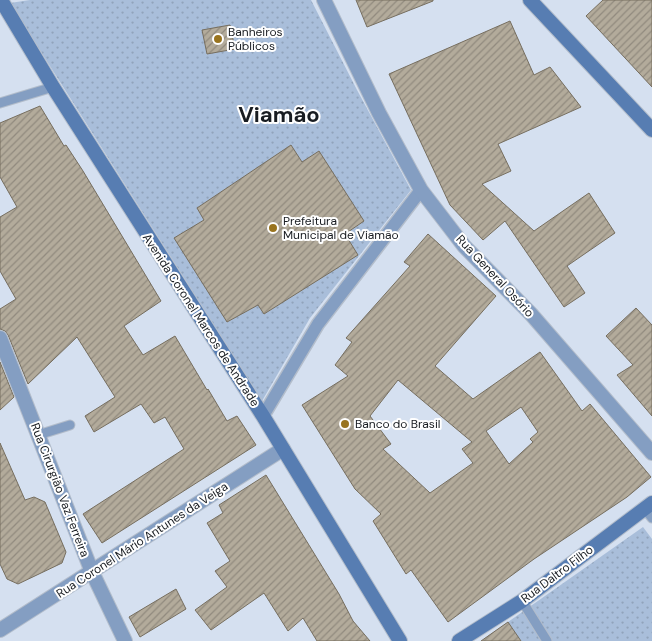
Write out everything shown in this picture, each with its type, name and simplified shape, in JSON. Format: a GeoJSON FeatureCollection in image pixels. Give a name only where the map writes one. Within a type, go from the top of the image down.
{"type":"FeatureCollection","features":[{"type":"Feature","properties":{"kind":"main road","name":"Avenida Coronel Marcos de Andrade"},"geometry":{"type":"LineString","coordinates":[[0,0],[53,87],[263,416],[400,641]]}},
{"type":"Feature","properties":{"kind":"main road"},"geometry":{"type":"LineString","coordinates":[[530,0],[652,130]]}},
{"type":"Feature","properties":{"kind":"main road","name":"Rua Daltro Filho"},"geometry":{"type":"LineString","coordinates":[[460,641],[522,601],[650,510]]}},
{"type":"Feature","properties":{"kind":"street","name":"Rua General Osório"},"geometry":{"type":"LineString","coordinates":[[324,0],[379,113],[421,190],[464,246],[530,314],[652,453]]}},
{"type":"Feature","properties":{"kind":"street"},"geometry":{"type":"LineString","coordinates":[[263,416],[318,324],[421,190]]}},
{"type":"Feature","properties":{"kind":"street","name":"Rua Cirurgião Vaz Ferreira"},"geometry":{"type":"LineString","coordinates":[[0,338],[92,572],[125,641]]}},
{"type":"Feature","properties":{"kind":"street","name":"Rua Coronel Mário Antunes da Veiga"},"geometry":{"type":"LineString","coordinates":[[0,630],[283,449]]}},
{"type":"Feature","properties":{"kind":"lane"},"geometry":{"type":"LineString","coordinates":[[0,103],[53,87]]}},
{"type":"Feature","properties":{"kind":"lane"},"geometry":{"type":"LineString","coordinates":[[38,436],[70,425]]}},
{"type":"Feature","properties":{"kind":"lane"},"geometry":{"type":"LineString","coordinates":[[522,601],[547,641]]}},
{"type":"Feature","properties":{"kind":"shaded area"},"geometry":{"type":"Polygon","coordinates":[[[30,0],[311,0],[411,190],[310,318],[262,401],[10,3],[30,0]]]}},
{"type":"Feature","properties":{"kind":"shaded area"},"geometry":{"type":"Polygon","coordinates":[[[643,527],[652,539],[652,641],[481,641],[643,527]]]}},
{"type":"Feature","properties":{"kind":"building"},"geometry":{"type":"Polygon","coordinates":[[[356,0],[433,0],[433,1],[367,27],[356,0]]]}},
{"type":"Feature","properties":{"kind":"building"},"geometry":{"type":"Polygon","coordinates":[[[603,0],[652,0],[652,87],[586,16],[603,0]]]}},
{"type":"Feature","properties":{"kind":"building"},"geometry":{"type":"Polygon","coordinates":[[[510,21],[534,75],[550,67],[581,107],[498,144],[511,171],[482,184],[534,231],[589,193],[615,233],[567,266],[585,293],[564,307],[505,221],[483,240],[450,205],[389,74],[510,21]]]}},
{"type":"Feature","properties":{"kind":"building","name":"Banheiros Públicos"},"geometry":{"type":"Polygon","coordinates":[[[230,25],[235,49],[207,54],[202,30],[230,25]]]}},
{"type":"Feature","properties":{"kind":"building"},"geometry":{"type":"Polygon","coordinates":[[[40,106],[64,146],[66,145],[83,171],[161,301],[124,326],[143,355],[175,336],[227,421],[237,416],[256,445],[102,543],[83,514],[184,449],[165,417],[154,423],[141,404],[94,432],[85,416],[115,397],[77,337],[28,384],[8,335],[0,329],[0,309],[16,299],[0,271],[0,217],[17,207],[0,177],[0,123],[40,106]]]}},
{"type":"Feature","properties":{"kind":"building","name":"Prefeitura Municipal de Viamão"},"geometry":{"type":"Polygon","coordinates":[[[291,145],[302,162],[319,151],[364,221],[345,234],[358,255],[264,314],[258,305],[227,322],[174,238],[204,220],[197,208],[291,145]]]}},
{"type":"Feature","properties":{"kind":"building"},"geometry":{"type":"Polygon","coordinates":[[[428,234],[496,296],[435,366],[473,399],[540,352],[582,411],[590,404],[651,477],[627,497],[534,559],[448,622],[411,570],[406,574],[373,521],[381,514],[355,489],[302,405],[348,376],[335,365],[352,342],[346,338],[410,266],[404,262],[428,234]],[[398,380],[370,416],[391,444],[383,449],[430,493],[473,463],[462,449],[472,442],[398,380]],[[521,407],[486,431],[509,464],[533,442],[530,439],[538,432],[521,407]]]}},
{"type":"Feature","properties":{"kind":"building"},"geometry":{"type":"Polygon","coordinates":[[[636,308],[652,325],[652,416],[617,375],[633,365],[606,336],[636,308]]]}},
{"type":"Feature","properties":{"kind":"building"},"geometry":{"type":"Polygon","coordinates":[[[0,362],[14,397],[0,410],[0,362]]]}},
{"type":"Feature","properties":{"kind":"building"},"geometry":{"type":"Polygon","coordinates":[[[0,443],[25,500],[34,497],[45,502],[66,552],[62,563],[18,584],[7,579],[0,564],[0,443]]]}},
{"type":"Feature","properties":{"kind":"building"},"geometry":{"type":"Polygon","coordinates":[[[266,475],[339,594],[353,621],[370,641],[317,641],[303,618],[288,631],[264,593],[211,630],[195,610],[227,587],[215,571],[230,561],[207,523],[223,513],[219,505],[266,475]]]}},
{"type":"Feature","properties":{"kind":"building"},"geometry":{"type":"Polygon","coordinates":[[[176,589],[186,609],[140,637],[129,617],[176,589]]]}},
{"type":"Feature","properties":{"kind":"building"},"geometry":{"type":"Polygon","coordinates":[[[508,622],[521,641],[481,641],[508,622]]]}},
{"type":"Feature","properties":{"kind":"place","name":"Banheiros Públicos"},"geometry":{"type":"Point","coordinates":[218,39]}},
{"type":"Feature","properties":{"kind":"place","name":"Prefeitura Municipal de Viamão"},"geometry":{"type":"Point","coordinates":[273,228]}},
{"type":"Feature","properties":{"kind":"place","name":"Banco do Brasil"},"geometry":{"type":"Point","coordinates":[345,424]}},
{"type":"Feature","properties":{"kind":"district","name":"Viamão"},"geometry":{"type":"Point","coordinates":[279,114]}}]}
